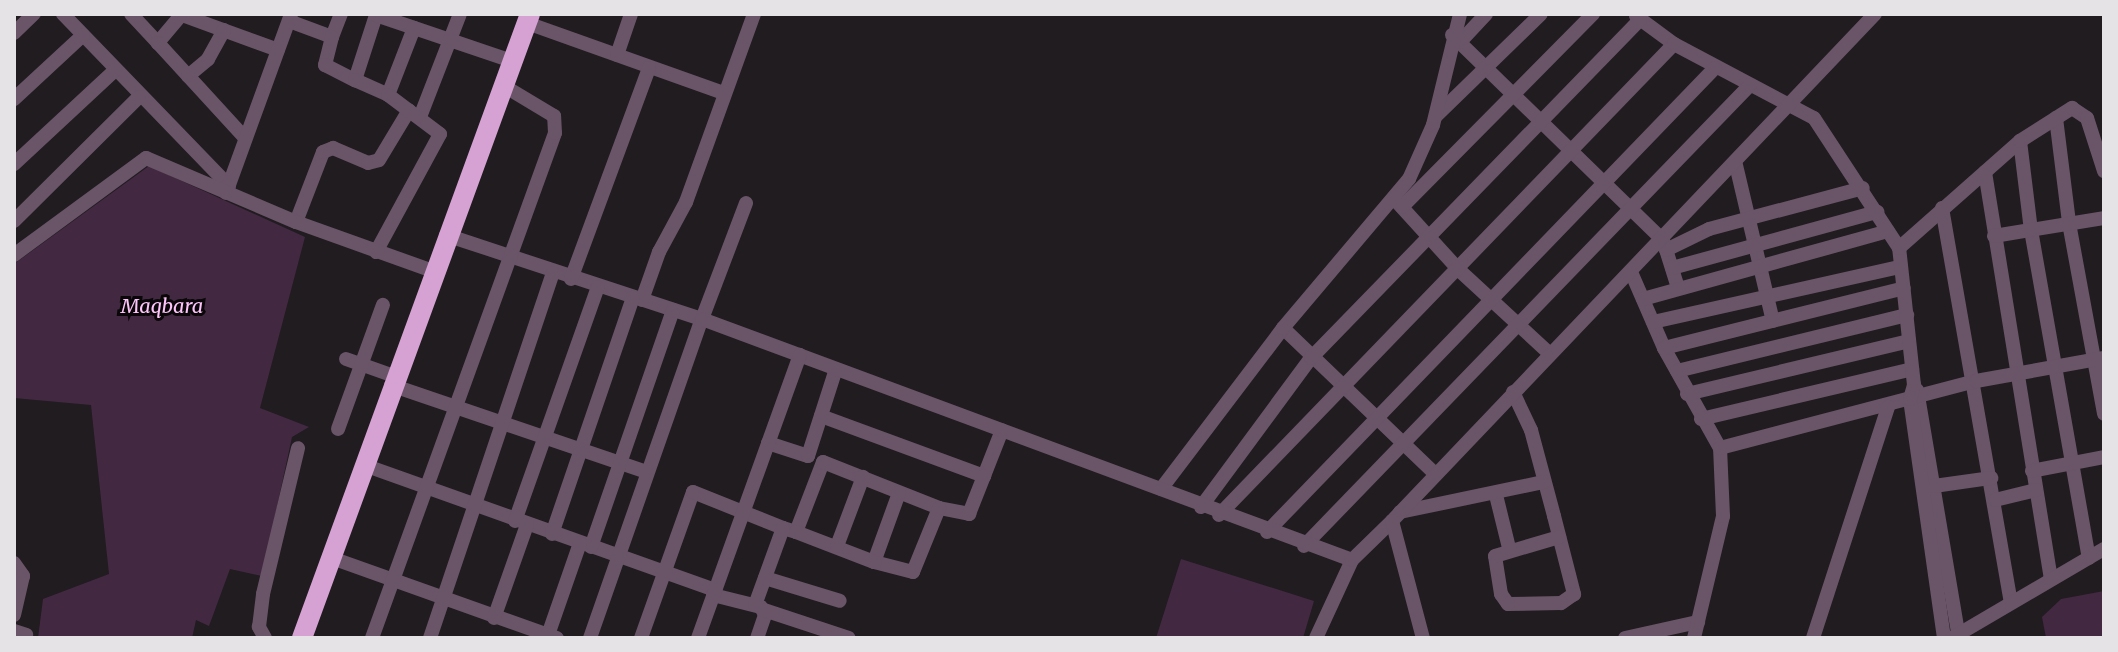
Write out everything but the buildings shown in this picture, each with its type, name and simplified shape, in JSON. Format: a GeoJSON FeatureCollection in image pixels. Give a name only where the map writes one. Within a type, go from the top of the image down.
{"type":"FeatureCollection","features":[{"type":"Feature","properties":{"kind":"highway"},"geometry":{"type":"LineString","coordinates":[[302,638],[393,380],[528,18]]}},
{"type":"Feature","properties":{"kind":"street"},"geometry":{"type":"LineString","coordinates":[[14,33],[34,14]]}},
{"type":"Feature","properties":{"kind":"street"},"geometry":{"type":"LineString","coordinates":[[63,14],[227,190]]}},
{"type":"Feature","properties":{"kind":"street"},"geometry":{"type":"LineString","coordinates":[[131,14],[245,138]]}},
{"type":"Feature","properties":{"kind":"street"},"geometry":{"type":"LineString","coordinates":[[158,43],[182,14],[278,50]]}},
{"type":"Feature","properties":{"kind":"street"},"geometry":{"type":"LineString","coordinates":[[341,14],[325,65],[388,95],[440,134],[376,252]]}},
{"type":"Feature","properties":{"kind":"street"},"geometry":{"type":"LineString","coordinates":[[355,80],[375,14],[512,61]]}},
{"type":"Feature","properties":{"kind":"street"},"geometry":{"type":"LineString","coordinates":[[296,222],[323,152],[333,148],[368,163],[379,160],[414,114],[451,41],[460,14]]}},
{"type":"Feature","properties":{"kind":"street"},"geometry":{"type":"LineString","coordinates":[[617,55],[631,14]]}},
{"type":"Feature","properties":{"kind":"street"},"geometry":{"type":"LineString","coordinates":[[552,534],[637,299],[686,202],[754,14]]}},
{"type":"Feature","properties":{"kind":"street"},"geometry":{"type":"LineString","coordinates":[[1398,203],[1421,158],[1436,116],[1460,14]]}},
{"type":"Feature","properties":{"kind":"street"},"geometry":{"type":"LineString","coordinates":[[1456,39],[1486,14]]}},
{"type":"Feature","properties":{"kind":"street"},"geometry":{"type":"LineString","coordinates":[[1436,116],[1541,14]]}},
{"type":"Feature","properties":{"kind":"street"},"geometry":{"type":"LineString","coordinates":[[1161,489],[1283,328],[1398,203],[1515,94],[1593,14]]}},
{"type":"Feature","properties":{"kind":"street"},"geometry":{"type":"LineString","coordinates":[[1316,638],[1352,560],[1631,272],[1664,245],[1875,14]]}},
{"type":"Feature","properties":{"kind":"street"},"geometry":{"type":"LineString","coordinates":[[227,190],[290,17],[332,37]]}},
{"type":"Feature","properties":{"kind":"street"},"geometry":{"type":"LineString","coordinates":[[1201,507],[1311,358],[1430,238],[1637,17],[1674,44],[1823,128],[1899,248],[1915,393],[1953,637]]}},
{"type":"Feature","properties":{"kind":"street"},"geometry":{"type":"LineString","coordinates":[[528,18],[649,68],[724,93]]}},
{"type":"Feature","properties":{"kind":"street"},"geometry":{"type":"LineString","coordinates":[[388,95],[414,28]]}},
{"type":"Feature","properties":{"kind":"street"},"geometry":{"type":"LineString","coordinates":[[188,76],[208,59],[224,30]]}},
{"type":"Feature","properties":{"kind":"street"},"geometry":{"type":"LineString","coordinates":[[14,99],[83,35]]}},
{"type":"Feature","properties":{"kind":"street"},"geometry":{"type":"LineString","coordinates":[[1456,39],[1632,209],[1664,245],[1678,288]]}},
{"type":"Feature","properties":{"kind":"street"},"geometry":{"type":"LineString","coordinates":[[1219,515],[1674,44]]}},
{"type":"Feature","properties":{"kind":"street"},"geometry":{"type":"LineString","coordinates":[[571,279],[649,68]]}},
{"type":"Feature","properties":{"kind":"street"},"geometry":{"type":"LineString","coordinates":[[1267,532],[1374,419],[1493,302],[1715,68]]}},
{"type":"Feature","properties":{"kind":"street"},"geometry":{"type":"LineString","coordinates":[[14,164],[115,70]]}},
{"type":"Feature","properties":{"kind":"street"},"geometry":{"type":"LineString","coordinates":[[1304,546],[1750,85]]}},
{"type":"Feature","properties":{"kind":"street"},"geometry":{"type":"LineString","coordinates":[[372,638],[423,487],[510,257],[557,119],[504,86]]}},
{"type":"Feature","properties":{"kind":"street"},"geometry":{"type":"LineString","coordinates":[[14,221],[139,97]]}},
{"type":"Feature","properties":{"kind":"street"},"geometry":{"type":"LineString","coordinates":[[1899,248],[2020,141],[2056,118],[2080,109],[2104,171]]}},
{"type":"Feature","properties":{"kind":"street"},"geometry":{"type":"LineString","coordinates":[[2056,118],[2069,223],[2099,358],[2104,414]]}},
{"type":"Feature","properties":{"kind":"street"},"geometry":{"type":"LineString","coordinates":[[2020,141],[2031,230],[2089,558]]}},
{"type":"Feature","properties":{"kind":"street"},"geometry":{"type":"LineString","coordinates":[[14,255],[142,158],[227,190],[296,222],[433,271]]}},
{"type":"Feature","properties":{"kind":"street"},"geometry":{"type":"LineString","coordinates":[[1736,165],[1757,242],[1773,321]]}},
{"type":"Feature","properties":{"kind":"street"},"geometry":{"type":"LineString","coordinates":[[1985,172],[2051,579]]}},
{"type":"Feature","properties":{"kind":"street"},"geometry":{"type":"LineString","coordinates":[[1664,245],[1709,229],[1863,188]]}},
{"type":"Feature","properties":{"kind":"street"},"geometry":{"type":"LineString","coordinates":[[590,638],[646,472],[746,203]]}},
{"type":"Feature","properties":{"kind":"street"},"geometry":{"type":"LineString","coordinates":[[1398,203],[1459,270],[1550,354]]}},
{"type":"Feature","properties":{"kind":"street"},"geometry":{"type":"LineString","coordinates":[[1942,208],[1976,381],[2011,602]]}},
{"type":"Feature","properties":{"kind":"street"},"geometry":{"type":"LineString","coordinates":[[1672,268],[1757,242],[1877,212]]}},
{"type":"Feature","properties":{"kind":"street"},"geometry":{"type":"LineString","coordinates":[[1994,236],[2104,218]]}},
{"type":"Feature","properties":{"kind":"street"},"geometry":{"type":"LineString","coordinates":[[1643,299],[1888,231]]}},
{"type":"Feature","properties":{"kind":"street"},"geometry":{"type":"LineString","coordinates":[[446,235],[571,279],[702,319],[1161,489],[1219,515],[1352,560]]}},
{"type":"Feature","properties":{"kind":"street"},"geometry":{"type":"LineString","coordinates":[[1653,322],[1900,267]]}},
{"type":"Feature","properties":{"kind":"street"},"geometry":{"type":"LineString","coordinates":[[1631,272],[1687,394],[1720,448],[1723,516],[1694,638]]}},
{"type":"Feature","properties":{"kind":"street"},"geometry":{"type":"LineString","coordinates":[[430,638],[472,505],[553,273]]}},
{"type":"Feature","properties":{"kind":"street"},"geometry":{"type":"LineString","coordinates":[[504,638],[501,620],[521,523],[544,439],[598,287]]}},
{"type":"Feature","properties":{"kind":"street"},"geometry":{"type":"LineString","coordinates":[[1664,348],[1904,288]]}},
{"type":"Feature","properties":{"kind":"street"},"geometry":{"type":"LineString","coordinates":[[338,429],[383,305]]}},
{"type":"Feature","properties":{"kind":"street"},"geometry":{"type":"LineString","coordinates":[[329,557],[553,636],[585,545],[621,464],[673,310]]}},
{"type":"Feature","properties":{"kind":"street"},"geometry":{"type":"LineString","coordinates":[[1677,371],[1907,315]]}},
{"type":"Feature","properties":{"kind":"street"},"geometry":{"type":"LineString","coordinates":[[2088,319],[2104,316]]}},
{"type":"Feature","properties":{"kind":"street"},"geometry":{"type":"LineString","coordinates":[[1283,328],[1374,419],[1435,474]]}},
{"type":"Feature","properties":{"kind":"street"},"geometry":{"type":"LineString","coordinates":[[1687,394],[1909,341]]}},
{"type":"Feature","properties":{"kind":"street"},"geometry":{"type":"LineString","coordinates":[[698,638],[800,355]]}},
{"type":"Feature","properties":{"kind":"street"},"geometry":{"type":"LineString","coordinates":[[1720,448],[1888,407],[1915,393],[2099,358]]}},
{"type":"Feature","properties":{"kind":"street"},"geometry":{"type":"LineString","coordinates":[[346,359],[452,407],[646,472]]}},
{"type":"Feature","properties":{"kind":"street"},"geometry":{"type":"LineString","coordinates":[[808,456],[836,369]]}},
{"type":"Feature","properties":{"kind":"street"},"geometry":{"type":"LineString","coordinates":[[1701,419],[1912,369]]}},
{"type":"Feature","properties":{"kind":"street"},"geometry":{"type":"LineString","coordinates":[[1513,392],[1527,420],[1559,537],[1574,594],[1561,603],[1521,606],[1504,601],[1494,561],[1497,553],[1559,537]]}},
{"type":"Feature","properties":{"kind":"street"},"geometry":{"type":"LineString","coordinates":[[1915,393],[1934,486],[1953,637]]}},
{"type":"Feature","properties":{"kind":"street"},"geometry":{"type":"LineString","coordinates":[[1813,638],[1888,407]]}},
{"type":"Feature","properties":{"kind":"street"},"geometry":{"type":"LineString","coordinates":[[821,416],[984,476]]}},
{"type":"Feature","properties":{"kind":"street"},"geometry":{"type":"LineString","coordinates":[[768,443],[939,508],[969,514],[1002,430]]}},
{"type":"Feature","properties":{"kind":"street"},"geometry":{"type":"LineString","coordinates":[[265,638],[259,627],[263,594],[298,448]]}},
{"type":"Feature","properties":{"kind":"street"},"geometry":{"type":"LineString","coordinates":[[2032,471],[2104,457]]}},
{"type":"Feature","properties":{"kind":"street"},"geometry":{"type":"LineString","coordinates":[[757,638],[765,578],[823,462]]}},
{"type":"Feature","properties":{"kind":"street"},"geometry":{"type":"LineString","coordinates":[[364,465],[849,638]]}},
{"type":"Feature","properties":{"kind":"street"},"geometry":{"type":"LineString","coordinates":[[837,546],[863,477]]}},
{"type":"Feature","properties":{"kind":"street"},"geometry":{"type":"LineString","coordinates":[[1934,486],[1991,478]]}},
{"type":"Feature","properties":{"kind":"street"},"geometry":{"type":"LineString","coordinates":[[1396,516],[1544,482]]}},
{"type":"Feature","properties":{"kind":"street"},"geometry":{"type":"LineString","coordinates":[[1995,500],[2036,490]]}},
{"type":"Feature","properties":{"kind":"street"},"geometry":{"type":"LineString","coordinates":[[641,638],[690,493],[703,492],[874,562],[915,571],[939,508]]}},
{"type":"Feature","properties":{"kind":"street"},"geometry":{"type":"LineString","coordinates":[[874,562],[899,493]]}},
{"type":"Feature","properties":{"kind":"street"},"geometry":{"type":"LineString","coordinates":[[1496,495],[1509,548]]}},
{"type":"Feature","properties":{"kind":"street"},"geometry":{"type":"LineString","coordinates":[[1396,516],[1423,638]]}},
{"type":"Feature","properties":{"kind":"street"},"geometry":{"type":"LineString","coordinates":[[1953,637],[2104,549]]}},
{"type":"Feature","properties":{"kind":"street"},"geometry":{"type":"LineString","coordinates":[[14,563],[23,576],[14,615]]}},
{"type":"Feature","properties":{"kind":"street"},"geometry":{"type":"LineString","coordinates":[[765,578],[840,601]]}},
{"type":"Feature","properties":{"kind":"street"},"geometry":{"type":"LineString","coordinates":[[1625,638],[1698,622]]}},
{"type":"Feature","properties":{"kind":"green space","name":"Maqbara"},"geometry":{"type":"Polygon","coordinates":[[[149,166],[305,237],[260,408],[309,427],[292,437],[262,576],[230,569],[209,626],[196,620],[192,638],[38,638],[43,599],[109,574],[91,405],[14,398],[14,264],[149,166]]]}},
{"type":"Feature","properties":{"kind":"green space"},"geometry":{"type":"Polygon","coordinates":[[[1181,559],[1314,601],[1303,638],[1156,638],[1181,559]]]}},
{"type":"Feature","properties":{"kind":"green space"},"geometry":{"type":"Polygon","coordinates":[[[2104,591],[2104,638],[2046,638],[2042,617],[2061,599],[2104,591]]]}}]}
